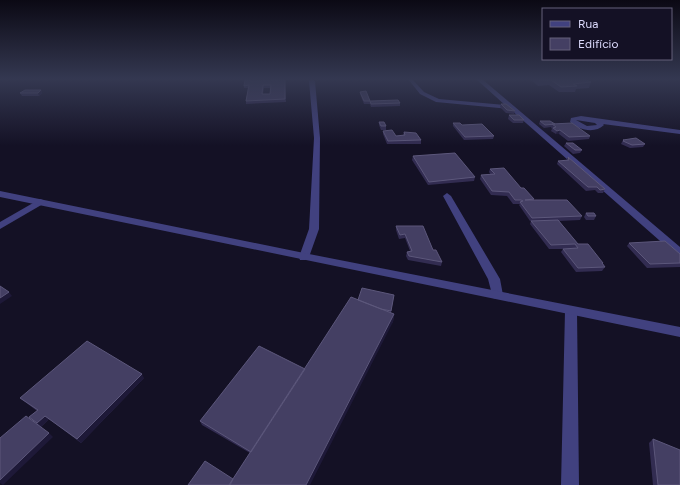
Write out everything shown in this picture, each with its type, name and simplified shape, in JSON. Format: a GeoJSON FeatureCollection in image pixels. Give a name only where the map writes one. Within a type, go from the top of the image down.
{"type":"FeatureCollection","features":[{"type":"Feature","properties":{"kind":"street"},"geometry":{"type":"LineString","coordinates":[[304,257],[314,229],[317,138],[314,102]]}},
{"type":"Feature","properties":{"kind":"street"},"geometry":{"type":"LineString","coordinates":[[446,102],[512,107]]}},
{"type":"Feature","properties":{"kind":"street"},"geometry":{"type":"LineString","coordinates":[[506,102],[680,253]]}},
{"type":"Feature","properties":{"kind":"street"},"geometry":{"type":"LineString","coordinates":[[597,121],[680,132]]}},
{"type":"Feature","properties":{"kind":"street"},"geometry":{"type":"LineString","coordinates":[[0,194],[304,257],[680,332]]}},
{"type":"Feature","properties":{"kind":"street"},"geometry":{"type":"LineString","coordinates":[[447,196],[494,279],[497,295]]}},
{"type":"Feature","properties":{"kind":"street"},"geometry":{"type":"LineString","coordinates":[[0,226],[40,202]]}},
{"type":"Feature","properties":{"kind":"street"},"geometry":{"type":"LineString","coordinates":[[570,485],[571,311]]}},
{"type":"Feature","properties":{"kind":"building"},"geometry":{"type":"Polygon","coordinates":[[[370,102],[399,102],[400,103],[371,104],[370,102]]]}},
{"type":"Feature","properties":{"kind":"building"},"geometry":{"type":"Polygon","coordinates":[[[501,104],[506,104],[515,111],[507,110],[501,104]]]}},
{"type":"Feature","properties":{"kind":"building"},"geometry":{"type":"Polygon","coordinates":[[[509,115],[519,115],[524,120],[514,120],[509,115]]]}},
{"type":"Feature","properties":{"kind":"building"},"geometry":{"type":"Polygon","coordinates":[[[540,121],[550,121],[555,124],[545,125],[540,121]]]}},
{"type":"Feature","properties":{"kind":"building"},"geometry":{"type":"Polygon","coordinates":[[[379,122],[384,122],[386,126],[381,126],[379,122]]]}},
{"type":"Feature","properties":{"kind":"building"},"geometry":{"type":"Polygon","coordinates":[[[453,123],[460,123],[462,125],[482,124],[494,136],[465,137],[453,123]]]}},
{"type":"Feature","properties":{"kind":"building"},"geometry":{"type":"Polygon","coordinates":[[[572,123],[590,136],[569,137],[560,130],[557,131],[553,128],[556,127],[552,124],[572,123]]]}},
{"type":"Feature","properties":{"kind":"building"},"geometry":{"type":"Polygon","coordinates":[[[392,130],[396,136],[405,135],[404,132],[416,133],[421,140],[388,141],[383,131],[392,130]]]}},
{"type":"Feature","properties":{"kind":"building"},"geometry":{"type":"Polygon","coordinates":[[[636,138],[645,144],[632,145],[623,141],[623,140],[636,138]]]}},
{"type":"Feature","properties":{"kind":"building"},"geometry":{"type":"Polygon","coordinates":[[[566,143],[573,143],[582,150],[575,150],[566,143]]]}},
{"type":"Feature","properties":{"kind":"building"},"geometry":{"type":"Polygon","coordinates":[[[455,153],[475,177],[429,182],[413,156],[455,153]]]}},
{"type":"Feature","properties":{"kind":"building"},"geometry":{"type":"Polygon","coordinates":[[[568,157],[605,189],[600,190],[597,187],[588,187],[558,161],[569,160],[568,157]]]}},
{"type":"Feature","properties":{"kind":"building"},"geometry":{"type":"Polygon","coordinates":[[[504,168],[521,188],[524,188],[534,199],[525,200],[567,200],[582,216],[532,218],[520,202],[523,201],[515,200],[509,192],[492,191],[481,175],[495,174],[490,169],[504,168]]]}},
{"type":"Feature","properties":{"kind":"building"},"geometry":{"type":"Polygon","coordinates":[[[586,213],[594,213],[596,216],[588,216],[586,213]]]}},
{"type":"Feature","properties":{"kind":"building"},"geometry":{"type":"Polygon","coordinates":[[[558,220],[578,244],[588,244],[605,267],[578,268],[563,249],[578,248],[575,244],[551,245],[531,221],[558,220]]]}},
{"type":"Feature","properties":{"kind":"building"},"geometry":{"type":"Polygon","coordinates":[[[396,226],[423,226],[433,250],[436,250],[442,262],[409,256],[407,252],[412,251],[405,234],[400,235],[396,226]]]}},
{"type":"Feature","properties":{"kind":"building"},"geometry":{"type":"Polygon","coordinates":[[[665,241],[680,254],[680,263],[650,264],[629,243],[665,241]]]}},
{"type":"Feature","properties":{"kind":"building"},"geometry":{"type":"Polygon","coordinates":[[[0,286],[9,292],[0,298],[0,286]]]}},
{"type":"Feature","properties":{"kind":"building"},"geometry":{"type":"Polygon","coordinates":[[[362,288],[394,295],[391,311],[381,309],[358,300],[362,288]]]}},
{"type":"Feature","properties":{"kind":"building"},"geometry":{"type":"Polygon","coordinates":[[[351,297],[394,314],[306,485],[229,485],[351,297]]]}},
{"type":"Feature","properties":{"kind":"building"},"geometry":{"type":"Polygon","coordinates":[[[87,341],[142,374],[77,439],[45,416],[37,423],[29,417],[38,410],[20,398],[87,341]]]}},
{"type":"Feature","properties":{"kind":"building"},"geometry":{"type":"Polygon","coordinates":[[[259,346],[305,369],[251,452],[200,421],[259,346]]]}},
{"type":"Feature","properties":{"kind":"building"},"geometry":{"type":"Polygon","coordinates":[[[26,416],[49,433],[0,480],[0,438],[26,416]]]}},
{"type":"Feature","properties":{"kind":"building"},"geometry":{"type":"Polygon","coordinates":[[[653,439],[680,450],[680,485],[658,485],[653,439]]]}},
{"type":"Feature","properties":{"kind":"building"},"geometry":{"type":"Polygon","coordinates":[[[205,461],[233,479],[230,485],[188,485],[205,461]]]}}]}
